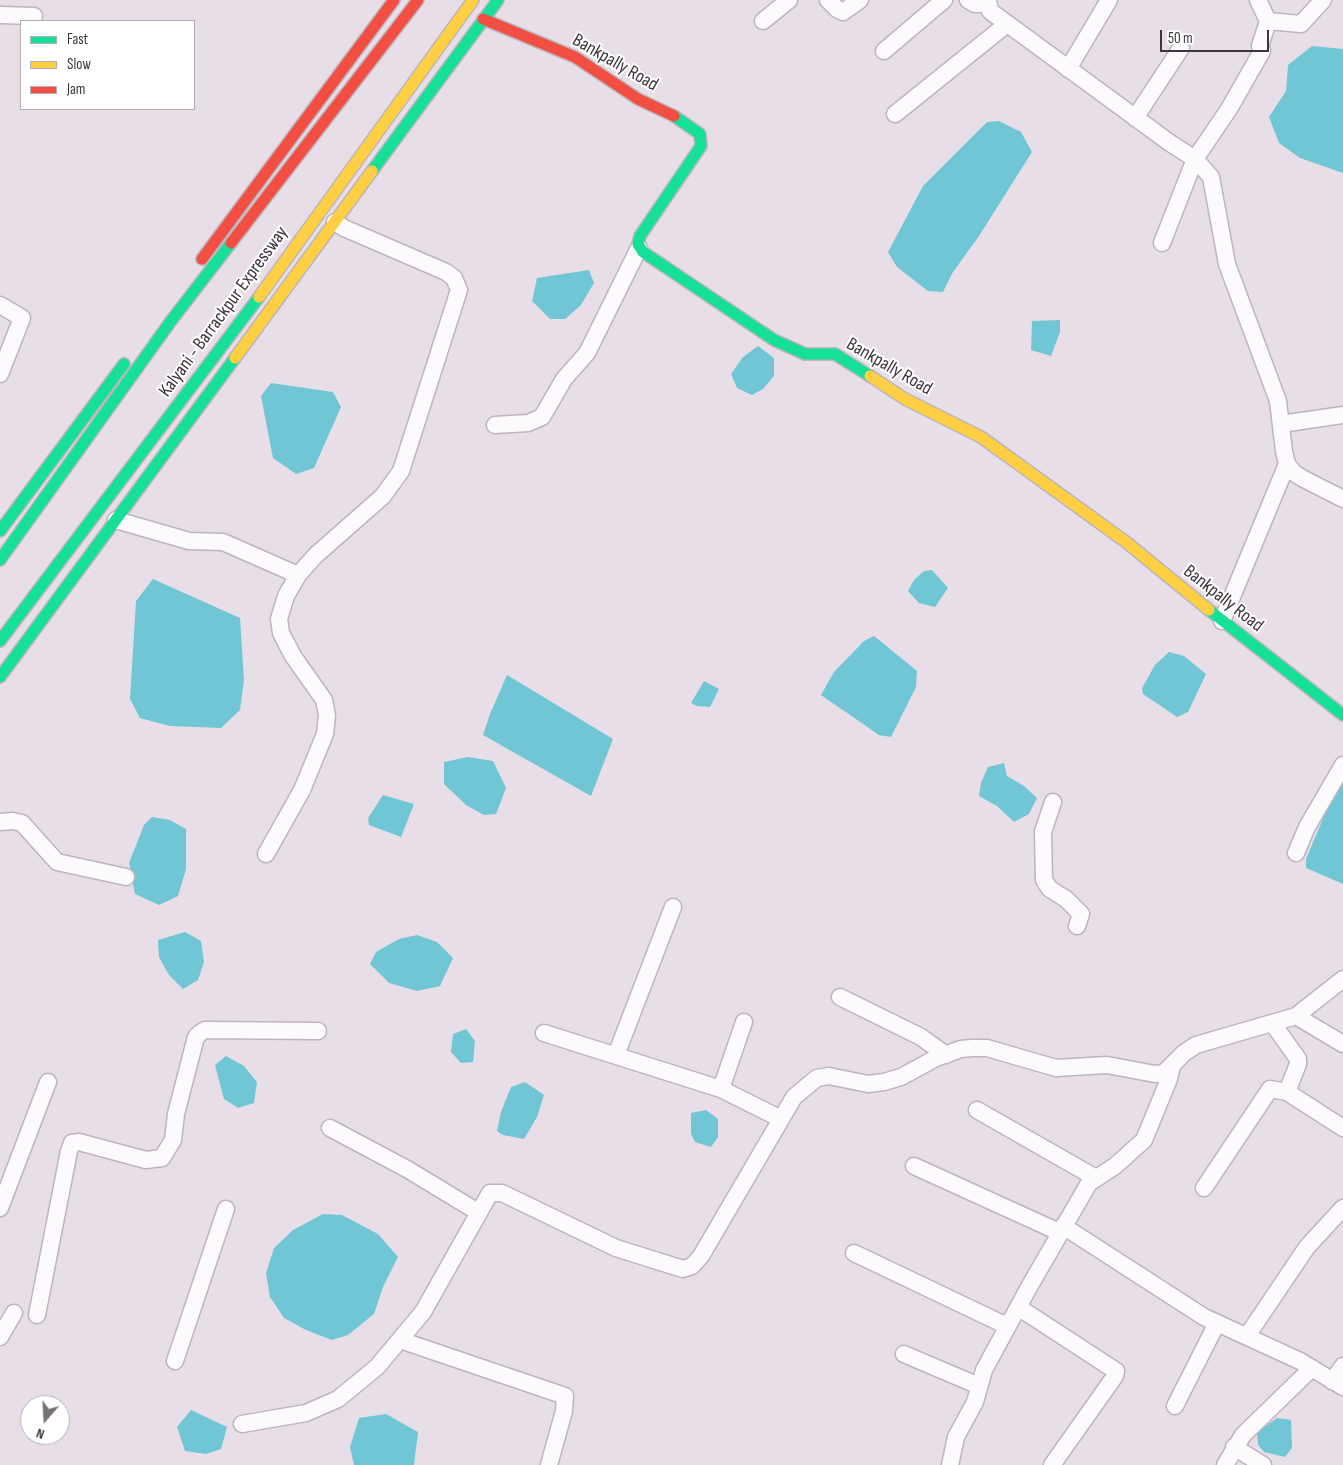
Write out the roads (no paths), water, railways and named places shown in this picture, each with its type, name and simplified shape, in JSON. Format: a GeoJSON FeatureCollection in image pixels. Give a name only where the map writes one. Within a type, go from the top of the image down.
{"type":"FeatureCollection","features":[{"type":"Feature","properties":{"kind":"main road"},"geometry":{"type":"LineString","coordinates":[[196,267],[394,0]]}},
{"type":"Feature","properties":{"kind":"main road","name":"Kalyani - Barrackpur Expressway"},"geometry":{"type":"LineString","coordinates":[[0,560],[171,321],[418,0]]}},
{"type":"Feature","properties":{"kind":"main road","name":"Kalyani - Barrackpur Expressway"},"geometry":{"type":"LineString","coordinates":[[0,641],[230,337],[473,0]]}},
{"type":"Feature","properties":{"kind":"main road"},"geometry":{"type":"LineString","coordinates":[[0,678],[498,0]]}},
{"type":"Feature","properties":{"kind":"main road","name":"Bankpally Road"},"geometry":{"type":"LineString","coordinates":[[483,19],[575,57],[632,95],[684,121],[700,134],[702,140],[700,146],[640,236],[639,248],[774,340],[805,354],[835,354],[906,399],[981,437],[1126,542],[1222,621],[1343,715]]}},
{"type":"Feature","properties":{"kind":"main road"},"geometry":{"type":"LineString","coordinates":[[0,531],[131,355]]}},
{"type":"Feature","properties":{"kind":"street"},"geometry":{"type":"LineString","coordinates":[[762,21],[790,0]]}},
{"type":"Feature","properties":{"kind":"street"},"geometry":{"type":"LineString","coordinates":[[828,0],[843,12],[860,0]]}},
{"type":"Feature","properties":{"kind":"street"},"geometry":{"type":"LineString","coordinates":[[884,50],[944,0]]}},
{"type":"Feature","properties":{"kind":"street"},"geometry":{"type":"LineString","coordinates":[[968,0],[975,4],[988,2],[990,11],[1135,118],[1195,159],[1211,177],[1227,264],[1278,400],[1287,464],[1302,478],[1343,499]]}},
{"type":"Feature","properties":{"kind":"street"},"geometry":{"type":"LineString","coordinates":[[1068,69],[1109,0]]}},
{"type":"Feature","properties":{"kind":"street"},"geometry":{"type":"LineString","coordinates":[[1162,243],[1195,159],[1229,109],[1262,51],[1260,46],[1268,21],[1258,0]]}},
{"type":"Feature","properties":{"kind":"street"},"geometry":{"type":"LineString","coordinates":[[1268,21],[1301,24],[1323,0]]}},
{"type":"Feature","properties":{"kind":"street"},"geometry":{"type":"LineString","coordinates":[[0,15],[34,16]]}},
{"type":"Feature","properties":{"kind":"street"},"geometry":{"type":"LineString","coordinates":[[895,114],[1007,24]]}},
{"type":"Feature","properties":{"kind":"street"},"geometry":{"type":"LineString","coordinates":[[1135,118],[1181,48]]}},
{"type":"Feature","properties":{"kind":"street"},"geometry":{"type":"LineString","coordinates":[[266,854],[302,790],[325,734],[327,715],[324,700],[293,656],[281,632],[279,619],[286,596],[298,575],[316,555],[383,496],[400,470],[459,290],[454,278],[446,272],[344,228],[335,222]]}},
{"type":"Feature","properties":{"kind":"street"},"geometry":{"type":"LineString","coordinates":[[495,426],[528,423],[542,417],[564,380],[587,353],[639,248]]}},
{"type":"Feature","properties":{"kind":"street"},"geometry":{"type":"LineString","coordinates":[[0,305],[22,318],[0,374]]}},
{"type":"Feature","properties":{"kind":"street"},"geometry":{"type":"LineString","coordinates":[[1282,424],[1343,415]]}},
{"type":"Feature","properties":{"kind":"street"},"geometry":{"type":"LineString","coordinates":[[1222,621],[1287,464]]}},
{"type":"Feature","properties":{"kind":"street"},"geometry":{"type":"LineString","coordinates":[[116,520],[194,542],[223,542],[298,575]]}},
{"type":"Feature","properties":{"kind":"street"},"geometry":{"type":"LineString","coordinates":[[1296,853],[1311,819],[1343,765]]}},
{"type":"Feature","properties":{"kind":"street"},"geometry":{"type":"LineString","coordinates":[[1053,802],[1043,832],[1044,880],[1050,889],[1066,899],[1081,914],[1077,926]]}},
{"type":"Feature","properties":{"kind":"street"},"geometry":{"type":"LineString","coordinates":[[0,822],[12,821],[22,823],[57,862],[63,865],[126,877]]}},
{"type":"Feature","properties":{"kind":"street"},"geometry":{"type":"LineString","coordinates":[[616,1055],[672,907]]}},
{"type":"Feature","properties":{"kind":"street"},"geometry":{"type":"LineString","coordinates":[[242,1424],[306,1413],[338,1399],[377,1366],[423,1312],[490,1192],[502,1193],[616,1248],[683,1269],[692,1266],[701,1256],[794,1097],[817,1078],[829,1076],[868,1084],[884,1082],[901,1077],[946,1054],[961,1049],[987,1048],[1056,1068],[1107,1065],[1155,1074],[1164,1073],[1184,1053],[1196,1045],[1296,1016],[1343,979]]}},
{"type":"Feature","properties":{"kind":"street"},"geometry":{"type":"LineString","coordinates":[[840,998],[920,1037],[946,1054]]}},
{"type":"Feature","properties":{"kind":"street"},"geometry":{"type":"LineString","coordinates":[[1296,1016],[1343,1044]]}},
{"type":"Feature","properties":{"kind":"street"},"geometry":{"type":"LineString","coordinates":[[720,1088],[744,1022]]}},
{"type":"Feature","properties":{"kind":"street"},"geometry":{"type":"LineString","coordinates":[[1273,1024],[1298,1059],[1287,1092]]}},
{"type":"Feature","properties":{"kind":"street"},"geometry":{"type":"LineString","coordinates":[[37,1315],[72,1143],[79,1142],[146,1160],[162,1158],[173,1140],[176,1114],[196,1037],[200,1033],[205,1030],[318,1031]]}},
{"type":"Feature","properties":{"kind":"street"},"geometry":{"type":"LineString","coordinates":[[544,1033],[720,1088],[781,1119]]}},
{"type":"Feature","properties":{"kind":"street"},"geometry":{"type":"LineString","coordinates":[[950,1465],[956,1437],[975,1402],[984,1370],[1007,1326],[1089,1183],[1115,1166],[1144,1140],[1169,1079],[1172,1066]]}},
{"type":"Feature","properties":{"kind":"street"},"geometry":{"type":"LineString","coordinates":[[0,1208],[48,1082]]}},
{"type":"Feature","properties":{"kind":"street"},"geometry":{"type":"LineString","coordinates":[[1204,1188],[1243,1131],[1260,1101],[1270,1089],[1287,1092],[1343,1128]]}},
{"type":"Feature","properties":{"kind":"street"},"geometry":{"type":"LineString","coordinates":[[977,1110],[1096,1178]]}},
{"type":"Feature","properties":{"kind":"street"},"geometry":{"type":"LineString","coordinates":[[330,1128],[414,1172],[478,1212]]}},
{"type":"Feature","properties":{"kind":"street"},"geometry":{"type":"LineString","coordinates":[[914,1166],[1061,1229],[1217,1323],[1248,1336],[1312,1368],[1338,1384],[1343,1366]]}},
{"type":"Feature","properties":{"kind":"street"},"geometry":{"type":"LineString","coordinates":[[1248,1336],[1307,1247],[1343,1208]]}},
{"type":"Feature","properties":{"kind":"street"},"geometry":{"type":"LineString","coordinates":[[176,1361],[226,1209]]}},
{"type":"Feature","properties":{"kind":"street"},"geometry":{"type":"LineString","coordinates":[[854,1253],[1007,1326]]}},
{"type":"Feature","properties":{"kind":"street"},"geometry":{"type":"LineString","coordinates":[[1018,1307],[1114,1368],[1116,1372],[1052,1465]]}},
{"type":"Feature","properties":{"kind":"street"},"geometry":{"type":"LineString","coordinates":[[0,1337],[14,1313]]}},
{"type":"Feature","properties":{"kind":"street"},"geometry":{"type":"LineString","coordinates":[[1175,1406],[1217,1323]]}},
{"type":"Feature","properties":{"kind":"street"},"geometry":{"type":"LineString","coordinates":[[400,1340],[565,1396],[564,1410],[549,1465]]}},
{"type":"Feature","properties":{"kind":"street"},"geometry":{"type":"LineString","coordinates":[[904,1354],[979,1386]]}},
{"type":"Feature","properties":{"kind":"street"},"geometry":{"type":"LineString","coordinates":[[1225,1465],[1234,1447],[1243,1435],[1312,1368]]}},
{"type":"Feature","properties":{"kind":"street"},"geometry":{"type":"LineString","coordinates":[[1234,1447],[1263,1465]]}},
{"type":"Feature","properties":{"kind":"water"},"geometry":{"type":"Polygon","coordinates":[[[1312,46],[1343,49],[1343,173],[1300,158],[1279,143],[1269,117],[1286,91],[1288,65],[1312,46]]]}},
{"type":"Feature","properties":{"kind":"water"},"geometry":{"type":"Polygon","coordinates":[[[999,121],[1021,132],[1032,152],[979,236],[953,272],[943,292],[928,291],[897,267],[888,252],[923,186],[987,122],[999,121]]]}},
{"type":"Feature","properties":{"kind":"water"},"geometry":{"type":"Polygon","coordinates":[[[589,270],[594,283],[581,305],[565,319],[550,319],[532,301],[537,278],[589,270]]]}},
{"type":"Feature","properties":{"kind":"water"},"geometry":{"type":"Polygon","coordinates":[[[1060,320],[1060,332],[1051,356],[1031,350],[1032,321],[1060,320]]]}},
{"type":"Feature","properties":{"kind":"water"},"geometry":{"type":"Polygon","coordinates":[[[758,346],[774,358],[774,376],[763,389],[752,395],[737,388],[731,374],[743,357],[758,346]]]}},
{"type":"Feature","properties":{"kind":"water"},"geometry":{"type":"Polygon","coordinates":[[[271,383],[333,392],[341,407],[314,468],[296,474],[273,458],[261,396],[271,383]]]}},
{"type":"Feature","properties":{"kind":"water"},"geometry":{"type":"Polygon","coordinates":[[[932,570],[948,588],[935,607],[919,603],[908,591],[914,580],[924,571],[932,570]]]}},
{"type":"Feature","properties":{"kind":"water"},"geometry":{"type":"Polygon","coordinates":[[[153,579],[240,618],[244,680],[240,710],[221,728],[170,726],[140,718],[130,699],[136,601],[153,579]]]}},
{"type":"Feature","properties":{"kind":"water"},"geometry":{"type":"Polygon","coordinates":[[[874,636],[917,671],[916,687],[891,737],[879,735],[821,695],[834,672],[864,641],[874,636]]]}},
{"type":"Feature","properties":{"kind":"water"},"geometry":{"type":"Polygon","coordinates":[[[1169,652],[1184,656],[1206,674],[1188,712],[1177,717],[1143,694],[1142,688],[1155,665],[1169,652]]]}},
{"type":"Feature","properties":{"kind":"water"},"geometry":{"type":"Polygon","coordinates":[[[507,675],[613,739],[591,796],[483,735],[507,675]]]}},
{"type":"Feature","properties":{"kind":"water"},"geometry":{"type":"Polygon","coordinates":[[[704,681],[719,689],[710,707],[697,706],[691,703],[704,681]]]}},
{"type":"Feature","properties":{"kind":"water"},"geometry":{"type":"Polygon","coordinates":[[[468,757],[493,761],[506,788],[496,814],[484,815],[466,805],[444,784],[444,762],[468,757]]]}},
{"type":"Feature","properties":{"kind":"water"},"geometry":{"type":"Polygon","coordinates":[[[1004,763],[1007,776],[1024,786],[1037,798],[1029,814],[1014,822],[997,806],[979,796],[981,783],[988,767],[1004,763]]]}},
{"type":"Feature","properties":{"kind":"water"},"geometry":{"type":"Polygon","coordinates":[[[1343,782],[1343,884],[1306,868],[1306,859],[1333,795],[1343,782]]]}},
{"type":"Feature","properties":{"kind":"water"},"geometry":{"type":"Polygon","coordinates":[[[383,795],[414,804],[401,837],[369,825],[368,818],[383,795]]]}},
{"type":"Feature","properties":{"kind":"water"},"geometry":{"type":"Polygon","coordinates":[[[152,817],[170,820],[186,829],[186,869],[178,896],[159,905],[135,894],[129,863],[144,825],[152,817]]]}},
{"type":"Feature","properties":{"kind":"water"},"geometry":{"type":"Polygon","coordinates":[[[185,932],[201,941],[204,962],[198,980],[183,989],[169,975],[159,957],[158,940],[185,932]]]}},
{"type":"Feature","properties":{"kind":"water"},"geometry":{"type":"Polygon","coordinates":[[[417,935],[437,942],[453,958],[440,986],[417,991],[389,983],[370,964],[376,952],[399,939],[417,935]]]}},
{"type":"Feature","properties":{"kind":"water"},"geometry":{"type":"Polygon","coordinates":[[[466,1029],[475,1041],[473,1062],[461,1063],[451,1052],[453,1034],[466,1029]]]}},
{"type":"Feature","properties":{"kind":"water"},"geometry":{"type":"Polygon","coordinates":[[[226,1056],[244,1066],[257,1082],[254,1103],[238,1108],[224,1099],[215,1065],[226,1056]]]}},
{"type":"Feature","properties":{"kind":"water"},"geometry":{"type":"Polygon","coordinates":[[[525,1082],[544,1095],[537,1117],[524,1139],[503,1135],[497,1131],[501,1112],[511,1087],[525,1082]]]}},
{"type":"Feature","properties":{"kind":"water"},"geometry":{"type":"Polygon","coordinates":[[[706,1110],[718,1119],[718,1137],[711,1147],[695,1142],[691,1134],[691,1113],[706,1110]]]}},
{"type":"Feature","properties":{"kind":"water"},"geometry":{"type":"Polygon","coordinates":[[[323,1214],[342,1215],[378,1234],[398,1257],[383,1287],[374,1314],[348,1335],[332,1340],[306,1330],[284,1318],[270,1297],[266,1273],[274,1248],[293,1230],[323,1214]]]}},
{"type":"Feature","properties":{"kind":"water"},"geometry":{"type":"Polygon","coordinates":[[[191,1410],[227,1427],[221,1449],[206,1454],[185,1451],[177,1427],[191,1410]]]}},
{"type":"Feature","properties":{"kind":"water"},"geometry":{"type":"Polygon","coordinates":[[[386,1414],[418,1432],[414,1465],[354,1465],[350,1447],[359,1418],[386,1414]]]}},
{"type":"Feature","properties":{"kind":"water"},"geometry":{"type":"Polygon","coordinates":[[[1277,1418],[1291,1420],[1292,1448],[1285,1457],[1264,1452],[1258,1445],[1257,1432],[1277,1418]]]}}]}
